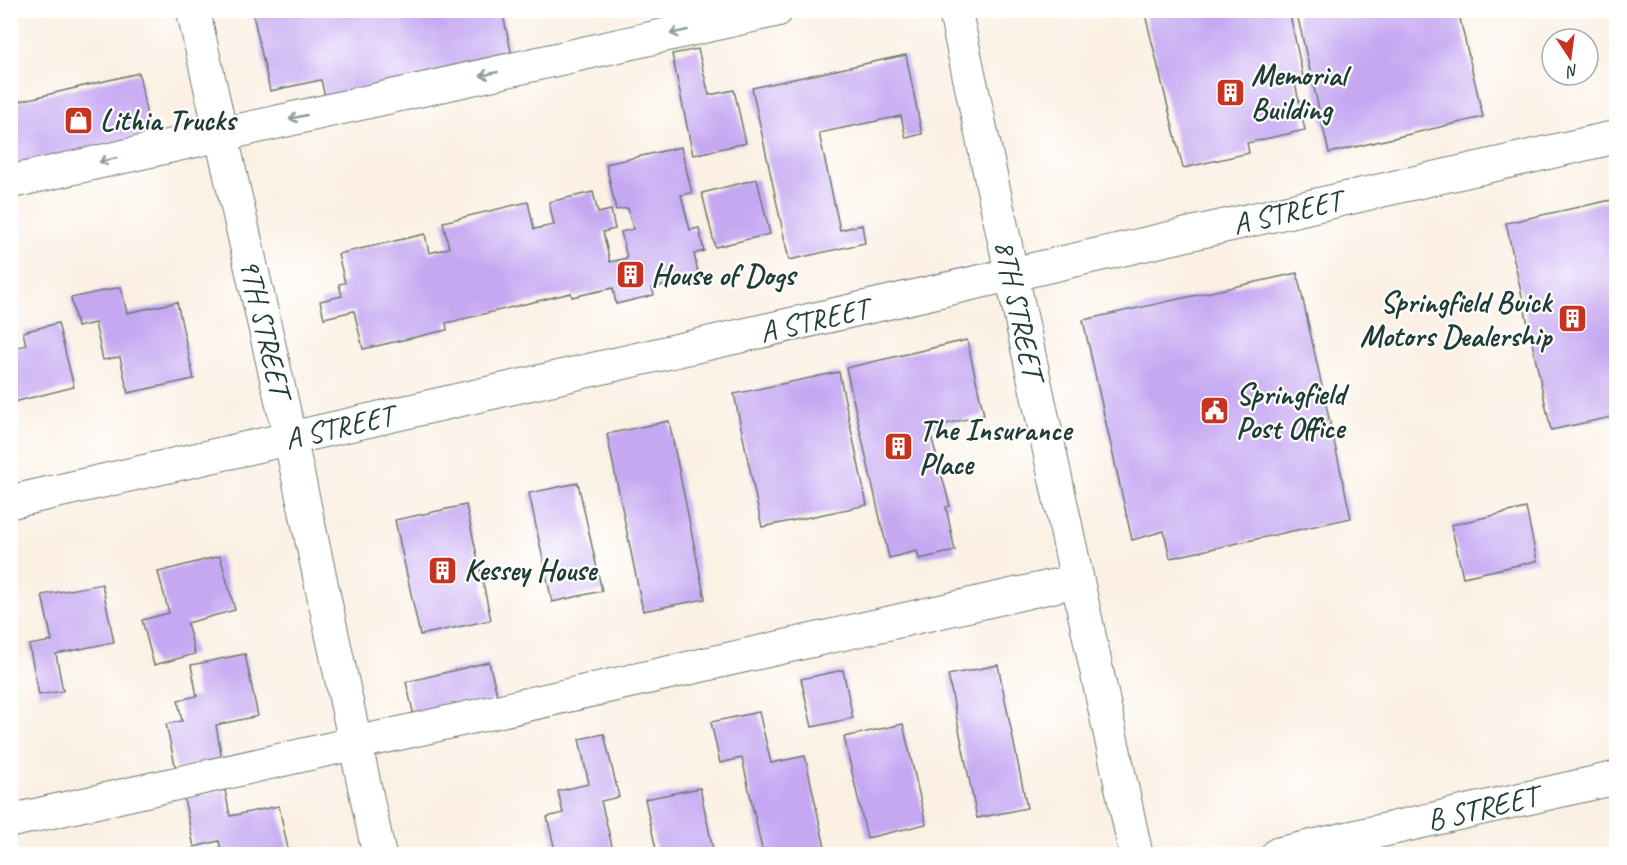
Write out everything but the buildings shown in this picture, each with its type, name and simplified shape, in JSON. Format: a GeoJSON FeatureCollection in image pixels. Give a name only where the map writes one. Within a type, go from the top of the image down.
{"type":"FeatureCollection","features":[{"type":"Feature","properties":{"kind":"street","name":"9TH STREET"},"geometry":{"type":"LineString","coordinates":[[193,10],[290,438],[379,855]]}},
{"type":"Feature","properties":{"kind":"street"},"geometry":{"type":"LineString","coordinates":[[10,182],[777,10]]}},
{"type":"Feature","properties":{"kind":"street","name":"8TH STREET"},"geometry":{"type":"LineString","coordinates":[[955,10],[1136,855]]}},
{"type":"Feature","properties":{"kind":"street","name":"A STREET"},"geometry":{"type":"LineString","coordinates":[[10,502],[1617,137]]}},
{"type":"Feature","properties":{"kind":"street"},"geometry":{"type":"LineString","coordinates":[[10,821],[1076,581]]}},
{"type":"Feature","properties":{"kind":"street","name":"B STREET"},"geometry":{"type":"LineString","coordinates":[[1278,855],[1617,778]]}},
{"type":"Feature","properties":{"kind":"place","name":"Memorial Building"},"geometry":{"type":"Point","coordinates":[1230,92]}},
{"type":"Feature","properties":{"kind":"place","name":"Lithia Trucks"},"geometry":{"type":"Point","coordinates":[79,120]}},
{"type":"Feature","properties":{"kind":"place","name":"House of Dogs"},"geometry":{"type":"Point","coordinates":[630,275]}},
{"type":"Feature","properties":{"kind":"place","name":"Springfield Buick Motors Dealership"},"geometry":{"type":"Point","coordinates":[1572,319]}},
{"type":"Feature","properties":{"kind":"place","name":"Springfield Post Office"},"geometry":{"type":"Point","coordinates":[1215,411]}},
{"type":"Feature","properties":{"kind":"place","name":"The Insurance Place"},"geometry":{"type":"Point","coordinates":[898,447]}},
{"type":"Feature","properties":{"kind":"place","name":"Kessey House"},"geometry":{"type":"Point","coordinates":[443,570]}}]}
